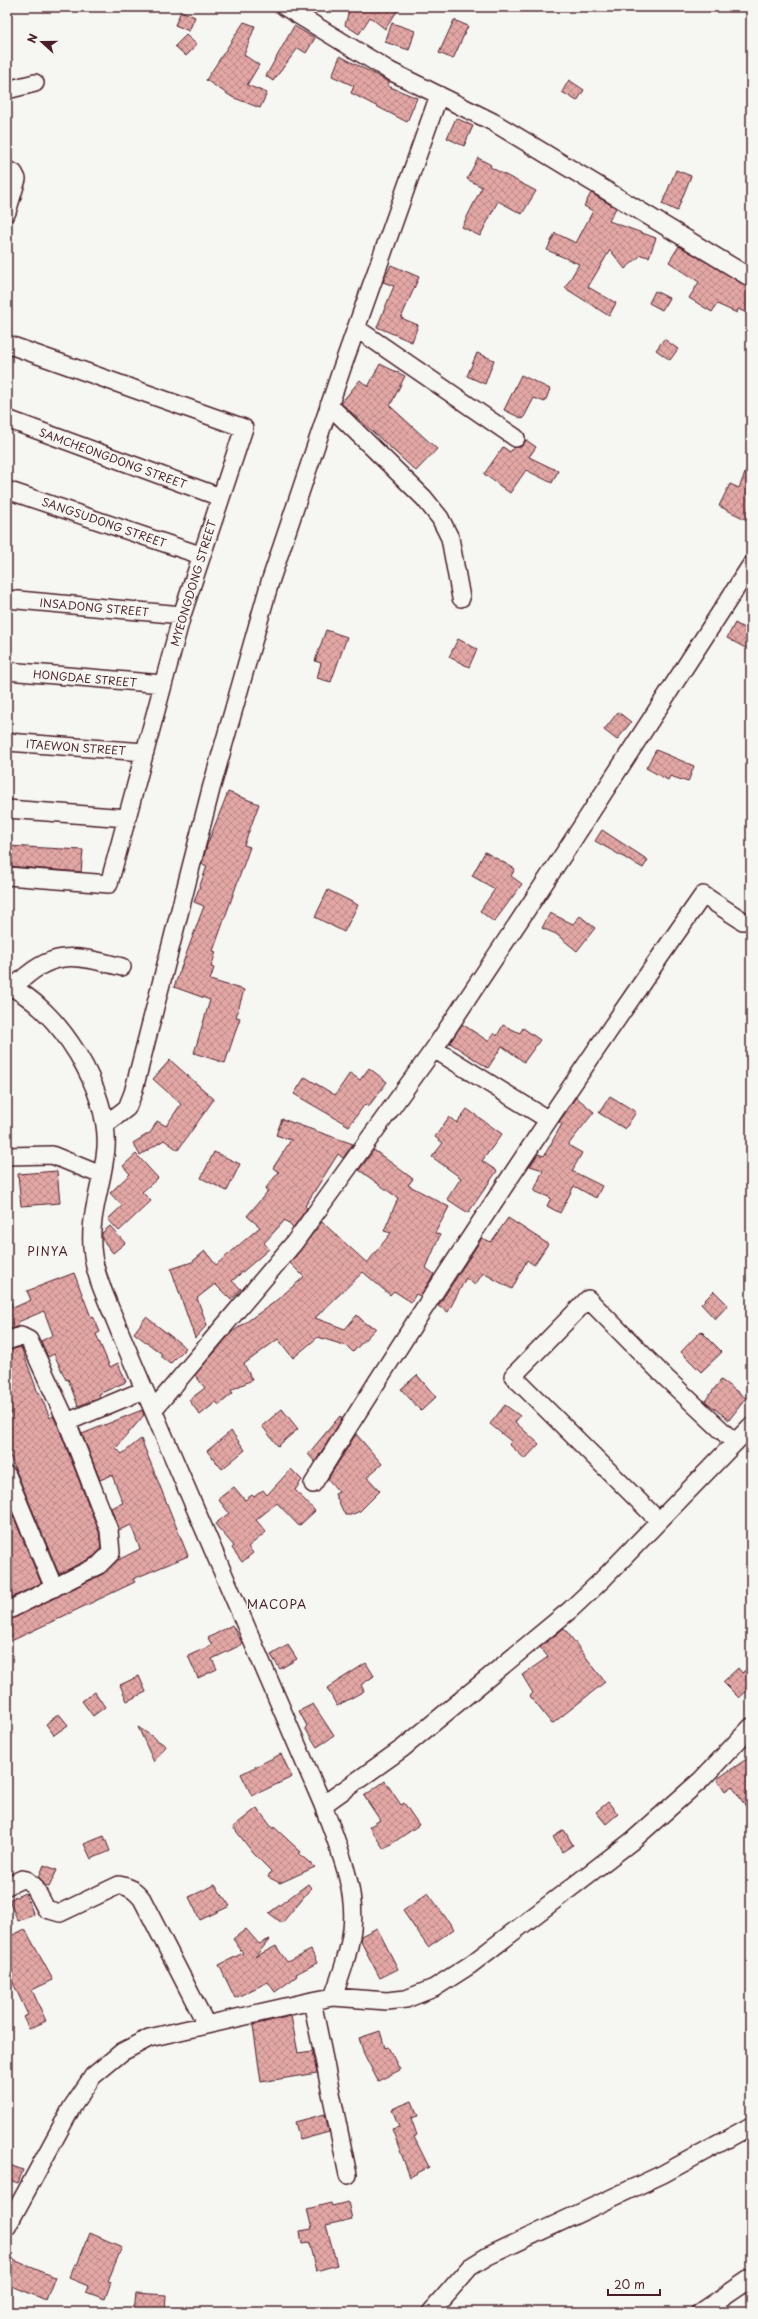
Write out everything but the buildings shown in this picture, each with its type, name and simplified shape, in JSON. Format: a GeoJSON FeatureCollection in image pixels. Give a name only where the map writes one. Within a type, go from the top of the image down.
{"type":"FeatureCollection","features":[{"type":"Feature","properties":{"kind":"street"},"geometry":{"type":"LineString","coordinates":[[285,7],[390,70],[499,126],[751,278]]}},
{"type":"Feature","properties":{"kind":"street"},"geometry":{"type":"LineString","coordinates":[[7,90],[35,83]]}},
{"type":"Feature","properties":{"kind":"street"},"geometry":{"type":"LineString","coordinates":[[106,1124],[127,1108],[133,1093],[220,758],[270,582],[329,405],[439,95]]}},
{"type":"Feature","properties":{"kind":"street"},"geometry":{"type":"LineString","coordinates":[[7,212],[16,187],[17,179],[11,171]]}},
{"type":"Feature","properties":{"kind":"street"},"geometry":{"type":"LineString","coordinates":[[356,328],[516,438]]}},
{"type":"Feature","properties":{"kind":"street","name":"MYEONGDONG STREET"},"geometry":{"type":"LineString","coordinates":[[7,344],[244,428],[200,555],[182,615],[109,884],[7,876]]}},
{"type":"Feature","properties":{"kind":"street"},"geometry":{"type":"LineString","coordinates":[[329,405],[424,498],[440,518],[450,538],[461,598]]}},
{"type":"Feature","properties":{"kind":"street","name":"SAMCHEONGDONG STREET"},"geometry":{"type":"LineString","coordinates":[[7,419],[220,497]]}},
{"type":"Feature","properties":{"kind":"street","name":"SANGSUDONG STREET"},"geometry":{"type":"LineString","coordinates":[[7,490],[200,555]]}},
{"type":"Feature","properties":{"kind":"street"},"geometry":{"type":"LineString","coordinates":[[153,1410],[294,1243],[434,1049],[569,846],[751,565]]}},
{"type":"Feature","properties":{"kind":"street","name":"INSADONG STREET"},"geometry":{"type":"LineString","coordinates":[[7,599],[182,615]]}},
{"type":"Feature","properties":{"kind":"street","name":"HONGDAE STREET"},"geometry":{"type":"LineString","coordinates":[[7,672],[163,684]]}},
{"type":"Feature","properties":{"kind":"street","name":"ITAEWON STREET"},"geometry":{"type":"LineString","coordinates":[[7,742],[145,752]]}},
{"type":"Feature","properties":{"kind":"street"},"geometry":{"type":"LineString","coordinates":[[7,809],[127,818]]}},
{"type":"Feature","properties":{"kind":"street"},"geometry":{"type":"LineString","coordinates":[[313,1484],[437,1286],[547,1119],[703,895],[743,921]]}},
{"type":"Feature","properties":{"kind":"street"},"geometry":{"type":"LineString","coordinates":[[122,967],[85,957],[62,958],[46,961],[30,970],[10,986],[43,1011],[71,1043],[96,1090],[106,1124],[106,1149],[94,1207],[93,1256],[100,1284],[144,1390],[323,1805],[345,1868],[352,1900],[352,1928],[346,1959],[333,1997]]}},
{"type":"Feature","properties":{"kind":"street"},"geometry":{"type":"LineString","coordinates":[[434,1049],[547,1119]]}},
{"type":"Feature","properties":{"kind":"street"},"geometry":{"type":"LineString","coordinates":[[7,1156],[52,1155],[101,1175]]}},
{"type":"Feature","properties":{"kind":"street"},"geometry":{"type":"LineString","coordinates":[[659,1521],[513,1376],[582,1304],[588,1299],[666,1378],[735,1443]]}},
{"type":"Feature","properties":{"kind":"street"},"geometry":{"type":"LineString","coordinates":[[7,1341],[21,1336],[29,1340],[67,1422],[104,1517],[112,1544],[109,1556],[99,1565],[7,1611]]}},
{"type":"Feature","properties":{"kind":"street"},"geometry":{"type":"LineString","coordinates":[[67,1422],[144,1390]]}},
{"type":"Feature","properties":{"kind":"street"},"geometry":{"type":"LineString","coordinates":[[323,1805],[403,1748],[528,1647],[601,1582],[751,1426]]}},
{"type":"Feature","properties":{"kind":"street"},"geometry":{"type":"LineString","coordinates":[[7,1474],[54,1588]]}},
{"type":"Feature","properties":{"kind":"street"},"geometry":{"type":"LineString","coordinates":[[7,2227],[72,2107],[93,2076],[122,2052],[149,2038],[312,2001],[333,1997],[368,2001],[406,1999],[434,1988],[458,1973],[632,1841],[701,1780],[751,1727]]}},
{"type":"Feature","properties":{"kind":"street"},"geometry":{"type":"LineString","coordinates":[[7,1886],[22,1879],[27,1880],[34,1886],[46,1909],[60,1913],[119,1885],[128,1886],[142,1899],[206,2024]]}},
{"type":"Feature","properties":{"kind":"street"},"geometry":{"type":"LineString","coordinates":[[312,2001],[348,2175]]}},
{"type":"Feature","properties":{"kind":"street"},"geometry":{"type":"LineString","coordinates":[[431,2312],[470,2267],[488,2256],[664,2174],[751,2126]]}},
{"type":"Feature","properties":{"kind":"street"},"geometry":{"type":"LineString","coordinates":[[701,2312],[751,2278]]}},
{"type":"Feature","properties":{"kind":"district","name":"PINYA"},"geometry":{"type":"Point","coordinates":[48,1251]}},
{"type":"Feature","properties":{"kind":"district","name":"MACOPA"},"geometry":{"type":"Point","coordinates":[277,1604]}}]}
